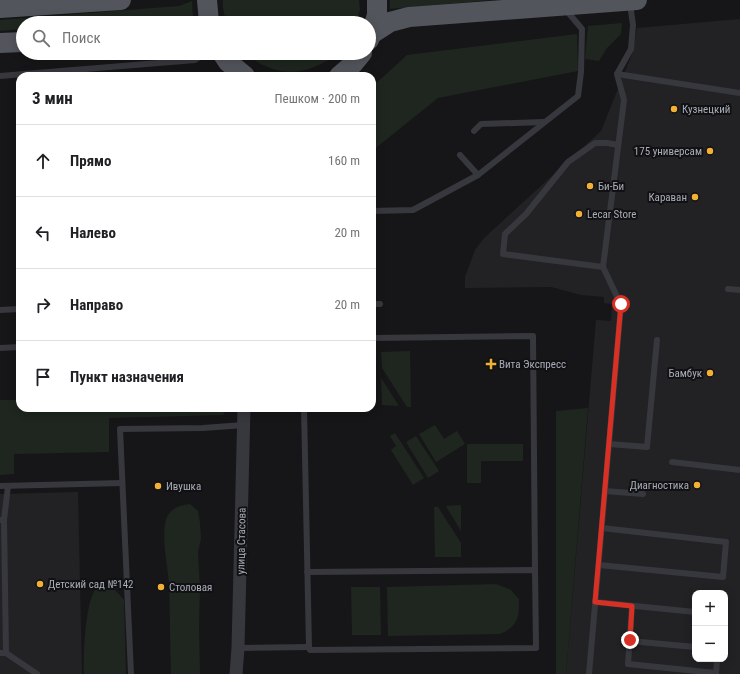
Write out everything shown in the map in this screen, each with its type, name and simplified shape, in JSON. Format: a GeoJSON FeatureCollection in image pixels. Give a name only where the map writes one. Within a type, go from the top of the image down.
{"type":"FeatureCollection","features":[{"type":"Feature","properties":{"kind":"main road"},"geometry":{"type":"LineString","coordinates":[[0,8],[121,0]]}},
{"type":"Feature","properties":{"kind":"main road"},"geometry":{"type":"LineString","coordinates":[[207,0],[208,16]]}},
{"type":"Feature","properties":{"kind":"main road"},"geometry":{"type":"LineString","coordinates":[[376,16],[377,0]]}},
{"type":"Feature","properties":{"kind":"main road"},"geometry":{"type":"LineString","coordinates":[[376,32],[390,22],[409,17],[633,0]]}},
{"type":"Feature","properties":{"kind":"main road"},"geometry":{"type":"LineString","coordinates":[[0,43],[16,42]]}},
{"type":"Feature","properties":{"kind":"main road"},"geometry":{"type":"LineString","coordinates":[[344,72],[356,60]]}},
{"type":"Feature","properties":{"kind":"main road"},"geometry":{"type":"LineString","coordinates":[[227,64],[239,72]]}},
{"type":"Feature","properties":{"kind":"street","name":"улица Стасова"},"geometry":{"type":"LineString","coordinates":[[236,674],[238,648],[244,412]]}},
{"type":"Feature","properties":{"kind":"lane"},"geometry":{"type":"LineString","coordinates":[[589,674],[621,304],[603,267],[624,100],[617,74],[631,49],[633,0]]}},
{"type":"Feature","properties":{"kind":"lane"},"geometry":{"type":"LineString","coordinates":[[376,210],[413,210],[478,176],[543,122],[578,96],[582,29],[563,6]]}},
{"type":"Feature","properties":{"kind":"lane"},"geometry":{"type":"LineString","coordinates":[[49,72],[195,60]]}},
{"type":"Feature","properties":{"kind":"lane"},"geometry":{"type":"LineString","coordinates":[[617,74],[740,93]]}},
{"type":"Feature","properties":{"kind":"lane"},"geometry":{"type":"LineString","coordinates":[[0,76],[16,75]]}},
{"type":"Feature","properties":{"kind":"lane"},"geometry":{"type":"LineString","coordinates":[[474,131],[481,124],[543,122]]}},
{"type":"Feature","properties":{"kind":"lane"},"geometry":{"type":"LineString","coordinates":[[603,267],[503,254],[505,234],[530,208],[568,162],[595,143],[618,145]]}},
{"type":"Feature","properties":{"kind":"lane"},"geometry":{"type":"LineString","coordinates":[[460,154],[478,176]]}},
{"type":"Feature","properties":{"kind":"lane"},"geometry":{"type":"LineString","coordinates":[[728,289],[740,290]]}},
{"type":"Feature","properties":{"kind":"lane"},"geometry":{"type":"LineString","coordinates":[[0,310],[16,309]]}},
{"type":"Feature","properties":{"kind":"lane"},"geometry":{"type":"LineString","coordinates":[[304,412],[309,647],[312,651],[536,648],[533,336],[376,338]]}},
{"type":"Feature","properties":{"kind":"lane"},"geometry":{"type":"LineString","coordinates":[[609,444],[647,447],[657,340]]}},
{"type":"Feature","properties":{"kind":"lane"},"geometry":{"type":"LineString","coordinates":[[0,348],[16,347]]}},
{"type":"Feature","properties":{"kind":"lane"},"geometry":{"type":"LineString","coordinates":[[131,674],[120,429],[203,428],[244,425]]}},
{"type":"Feature","properties":{"kind":"lane"},"geometry":{"type":"LineString","coordinates":[[672,462],[740,470]]}},
{"type":"Feature","properties":{"kind":"lane"},"geometry":{"type":"LineString","coordinates":[[0,486],[122,483]]}},
{"type":"Feature","properties":{"kind":"lane"},"geometry":{"type":"LineString","coordinates":[[8,486],[2,520],[3,653],[37,674]]}},
{"type":"Feature","properties":{"kind":"lane"},"geometry":{"type":"LineString","coordinates":[[605,490],[643,494]]}},
{"type":"Feature","properties":{"kind":"lane"},"geometry":{"type":"LineString","coordinates":[[599,565],[723,577],[726,542],[602,528]]}},
{"type":"Feature","properties":{"kind":"lane"},"geometry":{"type":"LineString","coordinates":[[307,572],[535,570]]}},
{"type":"Feature","properties":{"kind":"lane"},"geometry":{"type":"LineString","coordinates":[[595,602],[692,612]]}},
{"type":"Feature","properties":{"kind":"lane"},"geometry":{"type":"LineString","coordinates":[[632,606],[628,664],[716,674],[717,662]]}},
{"type":"Feature","properties":{"kind":"lane"},"geometry":{"type":"LineString","coordinates":[[630,640],[692,647]]}},
{"type":"Feature","properties":{"kind":"lane"},"geometry":{"type":"LineString","coordinates":[[238,648],[309,647]]}},
{"type":"Feature","properties":{"kind":"shaded area"},"geometry":{"type":"Polygon","coordinates":[[[223,0],[359,0],[360,10],[358,16],[225,16],[223,0]]]}},
{"type":"Feature","properties":{"kind":"shaded area"},"geometry":{"type":"Polygon","coordinates":[[[390,0],[492,0],[390,9],[390,0]]]}},
{"type":"Feature","properties":{"kind":"shaded area"},"geometry":{"type":"Polygon","coordinates":[[[192,1],[193,16],[51,16],[179,6],[192,1]]]}},
{"type":"Feature","properties":{"kind":"shaded area"},"geometry":{"type":"Polygon","coordinates":[[[16,19],[16,30],[0,31],[0,20],[16,19]]]}},
{"type":"Feature","properties":{"kind":"shaded area"},"geometry":{"type":"Polygon","coordinates":[[[740,19],[740,674],[566,674],[596,320],[611,321],[612,304],[604,303],[604,297],[581,295],[551,287],[465,288],[465,277],[475,250],[484,238],[601,131],[632,54],[637,28],[740,19]]]}},
{"type":"Feature","properties":{"kind":"shaded area"},"geometry":{"type":"Polygon","coordinates":[[[622,23],[621,34],[607,48],[599,61],[585,59],[588,26],[622,23]]]}},
{"type":"Feature","properties":{"kind":"shaded area"},"geometry":{"type":"Polygon","coordinates":[[[577,34],[578,71],[438,98],[376,148],[376,83],[407,55],[577,34]]]}},
{"type":"Feature","properties":{"kind":"shaded area"},"geometry":{"type":"Polygon","coordinates":[[[256,60],[328,60],[315,67],[291,72],[280,71],[256,60]]]}},
{"type":"Feature","properties":{"kind":"shaded area"},"geometry":{"type":"Polygon","coordinates":[[[410,351],[411,407],[407,407],[382,368],[381,352],[410,351]]]}},
{"type":"Feature","properties":{"kind":"shaded area"},"geometry":{"type":"Polygon","coordinates":[[[381,378],[399,406],[382,405],[381,378]]]}},
{"type":"Feature","properties":{"kind":"shaded area"},"geometry":{"type":"Polygon","coordinates":[[[0,400],[16,400],[16,412],[224,412],[224,415],[109,418],[109,452],[14,454],[14,474],[0,475],[0,400]]]}},
{"type":"Feature","properties":{"kind":"shaded area"},"geometry":{"type":"Polygon","coordinates":[[[588,408],[566,674],[556,674],[556,411],[588,408]]]}},
{"type":"Feature","properties":{"kind":"shaded area"},"geometry":{"type":"Polygon","coordinates":[[[435,425],[444,439],[457,431],[465,444],[436,462],[419,434],[435,425]]]}},
{"type":"Feature","properties":{"kind":"shaded area"},"geometry":{"type":"Polygon","coordinates":[[[395,433],[424,478],[413,485],[391,450],[396,446],[390,436],[395,433]]]}},
{"type":"Feature","properties":{"kind":"shaded area"},"geometry":{"type":"Polygon","coordinates":[[[416,436],[439,471],[428,478],[406,442],[416,436]]]}},
{"type":"Feature","properties":{"kind":"shaded area"},"geometry":{"type":"Polygon","coordinates":[[[467,444],[523,444],[523,461],[481,461],[481,483],[467,483],[467,444]]]}},
{"type":"Feature","properties":{"kind":"shaded area","name":"Детский сад №142"},"geometry":{"type":"Polygon","coordinates":[[[78,492],[82,674],[0,674],[0,494],[78,492]]]}},
{"type":"Feature","properties":{"kind":"shaded area"},"geometry":{"type":"Polygon","coordinates":[[[190,504],[198,511],[201,539],[198,552],[200,588],[200,674],[171,674],[169,584],[164,532],[167,517],[171,511],[180,506],[190,504]]]}},
{"type":"Feature","properties":{"kind":"shaded area"},"geometry":{"type":"Polygon","coordinates":[[[461,505],[461,531],[446,506],[461,505]]]}},
{"type":"Feature","properties":{"kind":"shaded area"},"geometry":{"type":"Polygon","coordinates":[[[434,507],[438,507],[461,543],[461,557],[435,557],[434,507]]]}},
{"type":"Feature","properties":{"kind":"shaded area"},"geometry":{"type":"Polygon","coordinates":[[[496,584],[511,590],[519,599],[519,611],[516,621],[511,628],[500,634],[388,636],[387,587],[496,584]]]}},
{"type":"Feature","properties":{"kind":"shaded area"},"geometry":{"type":"Polygon","coordinates":[[[107,586],[117,592],[124,600],[126,674],[84,674],[87,615],[93,594],[97,588],[107,586]]]}},
{"type":"Feature","properties":{"kind":"shaded area"},"geometry":{"type":"Polygon","coordinates":[[[351,587],[380,587],[381,635],[352,635],[351,587]]]}},
{"type":"Feature","properties":{"kind":"place","name":"Кузнецкий"},"geometry":{"type":"Point","coordinates":[674,109]}},
{"type":"Feature","properties":{"kind":"place","name":"175 универсам"},"geometry":{"type":"Point","coordinates":[710,151]}},
{"type":"Feature","properties":{"kind":"place","name":"Би-Би"},"geometry":{"type":"Point","coordinates":[590,186]}},
{"type":"Feature","properties":{"kind":"place","name":"Караван"},"geometry":{"type":"Point","coordinates":[695,197]}},
{"type":"Feature","properties":{"kind":"place","name":"Lecar Store"},"geometry":{"type":"Point","coordinates":[579,214]}},
{"type":"Feature","properties":{"kind":"place","name":"Вита Экспресс"},"geometry":{"type":"Point","coordinates":[491,364]}},
{"type":"Feature","properties":{"kind":"place","name":"Бамбук"},"geometry":{"type":"Point","coordinates":[710,373]}},
{"type":"Feature","properties":{"kind":"place","name":"Диагностика"},"geometry":{"type":"Point","coordinates":[697,485]}},
{"type":"Feature","properties":{"kind":"place","name":"Ивушка"},"geometry":{"type":"Point","coordinates":[158,486]}},
{"type":"Feature","properties":{"kind":"place","name":"Детский сад №142"},"geometry":{"type":"Point","coordinates":[40,584]}},
{"type":"Feature","properties":{"kind":"place","name":"Столовая"},"geometry":{"type":"Point","coordinates":[161,587]}},
{"type":"Feature","properties":{"kind":"route"},"geometry":{"type":"LineString","coordinates":[[621,304],[595,602],[632,606],[630,640]]}}]}
